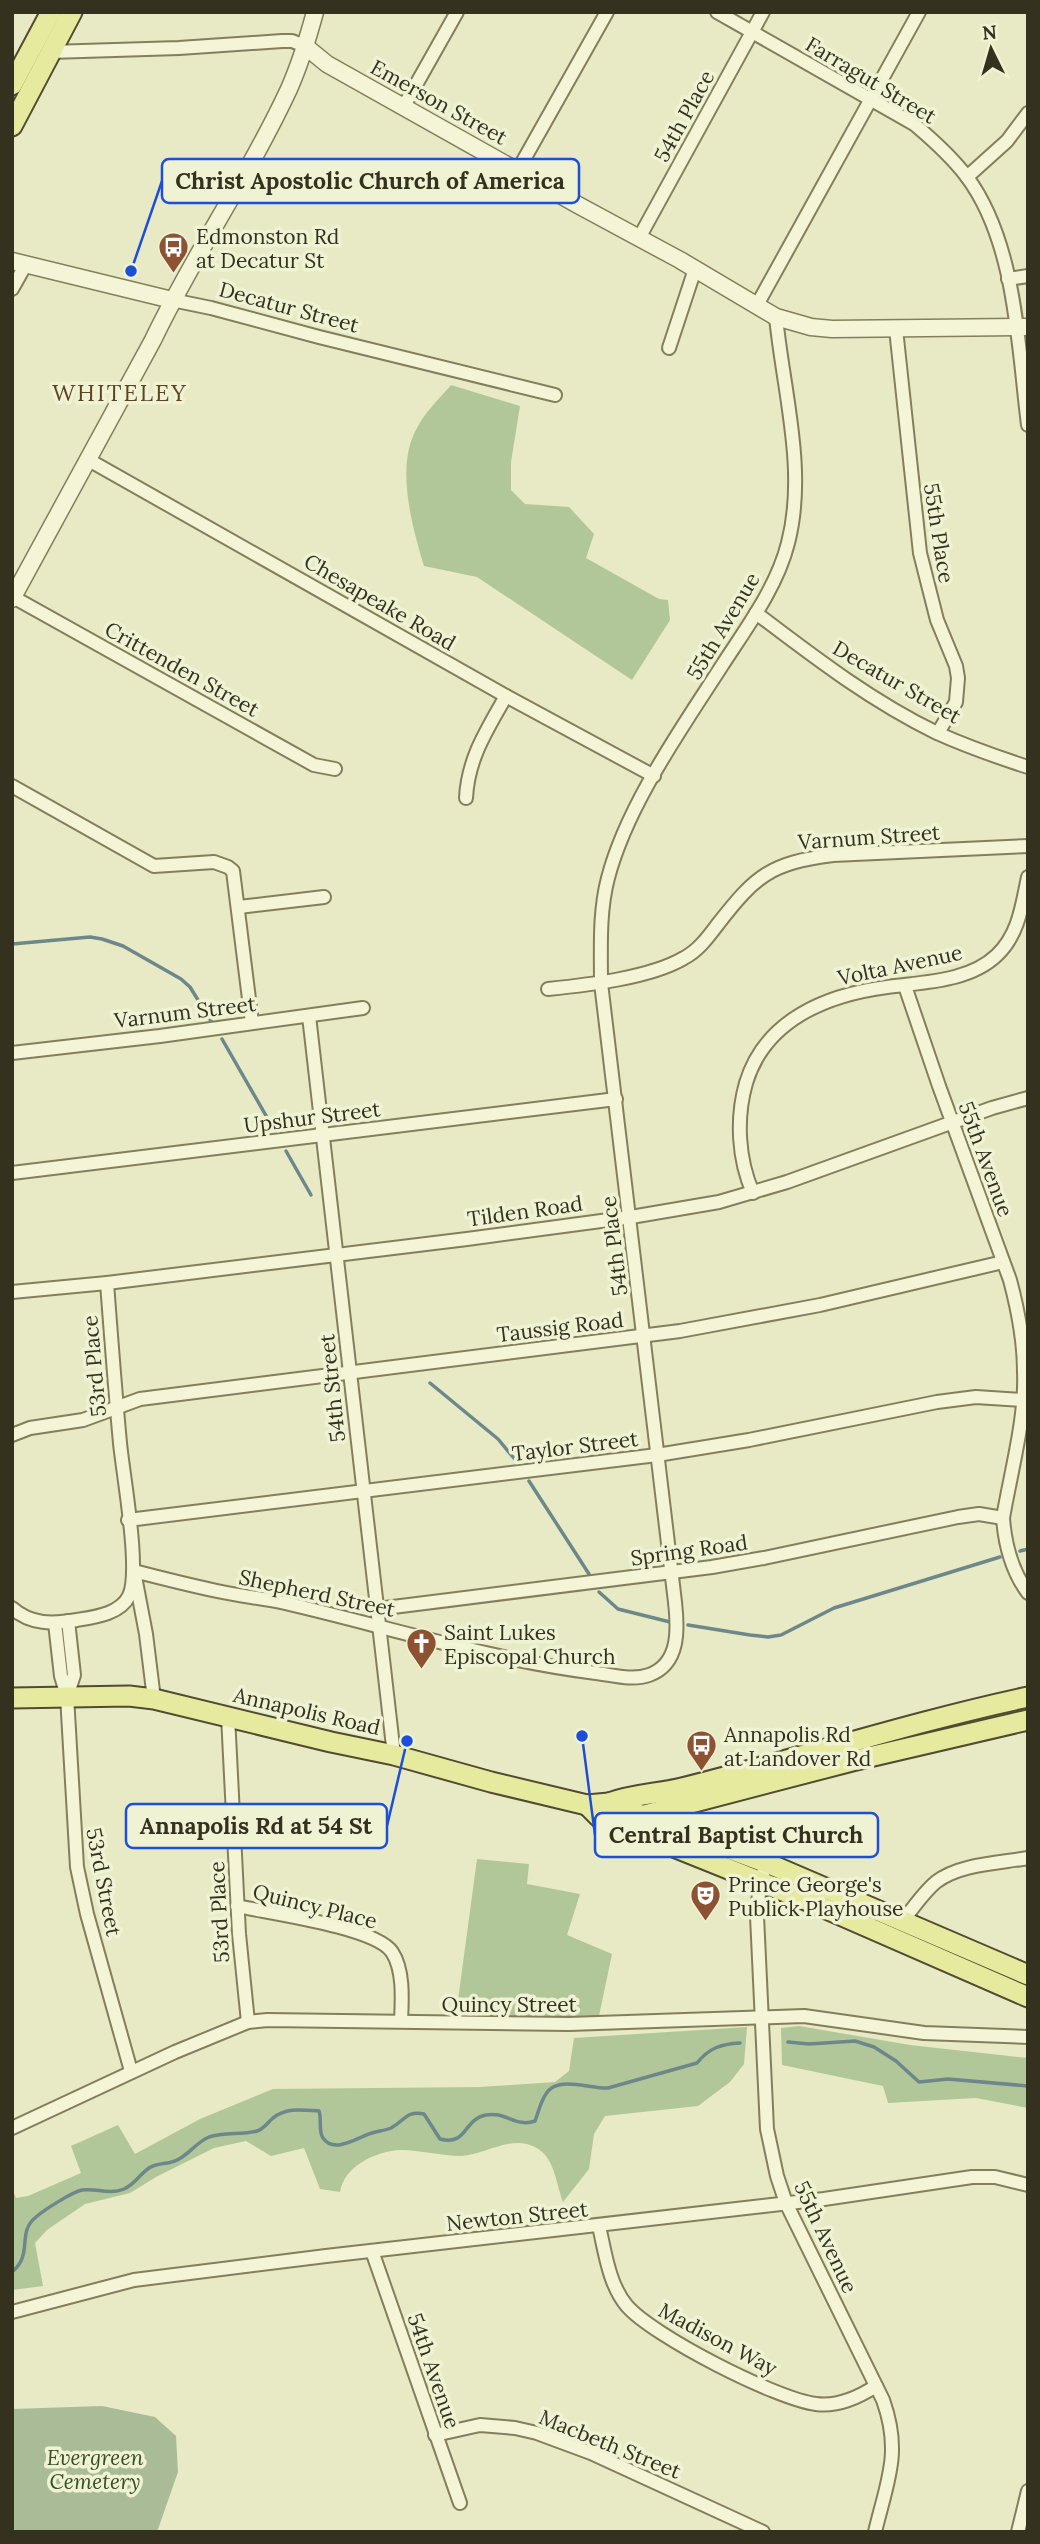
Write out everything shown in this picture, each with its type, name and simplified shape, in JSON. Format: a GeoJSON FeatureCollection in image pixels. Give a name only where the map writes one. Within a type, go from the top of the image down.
{"type":"FeatureCollection","features":[{"type":"Feature","properties":{"kind":"main road"},"geometry":{"type":"LineString","coordinates":[[12,85],[51,12]]}},
{"type":"Feature","properties":{"kind":"main road"},"geometry":{"type":"LineString","coordinates":[[12,126],[72,12]]}},
{"type":"Feature","properties":{"kind":"main road","name":"Annapolis Road"},"geometry":{"type":"LineString","coordinates":[[12,1698],[129,1696],[154,1699],[394,1755],[587,1805]]}},
{"type":"Feature","properties":{"kind":"main road"},"geometry":{"type":"LineString","coordinates":[[587,1805],[681,1788],[924,1721],[1028,1697]]}},
{"type":"Feature","properties":{"kind":"main road"},"geometry":{"type":"LineString","coordinates":[[620,1824],[640,1816],[852,1761],[1028,1720]]}},
{"type":"Feature","properties":{"kind":"main road"},"geometry":{"type":"LineString","coordinates":[[609,1803],[685,1830],[764,1872],[1028,1997]]}},
{"type":"Feature","properties":{"kind":"main road"},"geometry":{"type":"LineString","coordinates":[[587,1805],[599,1816],[903,1921],[1028,1975]]}},
{"type":"Feature","properties":{"kind":"main road"},"geometry":{"type":"LineString","coordinates":[[685,1805],[685,1830]]}},
{"type":"Feature","properties":{"kind":"street"},"geometry":{"type":"LineString","coordinates":[[13,598],[172,300],[270,126],[289,87],[315,12]]}},
{"type":"Feature","properties":{"kind":"street"},"geometry":{"type":"LineString","coordinates":[[404,106],[457,12]]}},
{"type":"Feature","properties":{"kind":"street"},"geometry":{"type":"LineString","coordinates":[[518,170],[607,12]]}},
{"type":"Feature","properties":{"kind":"street","name":"Farragut Street"},"geometry":{"type":"LineString","coordinates":[[717,12],[893,111],[932,138],[967,177],[989,216],[1022,327],[1028,425]]}},
{"type":"Feature","properties":{"kind":"street","name":"54th Place"},"geometry":{"type":"LineString","coordinates":[[639,238],[762,12]]}},
{"type":"Feature","properties":{"kind":"street"},"geometry":{"type":"LineString","coordinates":[[757,305],[919,12]]}},
{"type":"Feature","properties":{"kind":"street"},"geometry":{"type":"LineString","coordinates":[[50,52],[179,48],[282,41],[305,46]]}},
{"type":"Feature","properties":{"kind":"street","name":"Emerson Street"},"geometry":{"type":"LineString","coordinates":[[305,46],[327,64],[776,317],[811,327],[1022,327]]}},
{"type":"Feature","properties":{"kind":"street"},"geometry":{"type":"LineString","coordinates":[[967,177],[1007,141],[1028,113]]}},
{"type":"Feature","properties":{"kind":"street"},"geometry":{"type":"LineString","coordinates":[[12,289],[19,263]]}},
{"type":"Feature","properties":{"kind":"street","name":"Decatur Street"},"geometry":{"type":"LineString","coordinates":[[19,263],[216,309],[555,395]]}},
{"type":"Feature","properties":{"kind":"street"},"geometry":{"type":"LineString","coordinates":[[669,348],[695,269]]}},
{"type":"Feature","properties":{"kind":"street"},"geometry":{"type":"LineString","coordinates":[[1008,279],[1028,276]]}},
{"type":"Feature","properties":{"kind":"street","name":"55th Avenue"},"geometry":{"type":"LineString","coordinates":[[654,776],[756,613],[788,547],[795,480],[776,317]]}},
{"type":"Feature","properties":{"kind":"street","name":"55th Place"},"geometry":{"type":"LineString","coordinates":[[896,329],[920,553],[937,620],[956,666],[958,678],[956,702],[938,733]]}},
{"type":"Feature","properties":{"kind":"street","name":"Chesapeake Road"},"geometry":{"type":"LineString","coordinates":[[87,459],[506,696],[654,776]]}},
{"type":"Feature","properties":{"kind":"street","name":"Crittenden Street"},"geometry":{"type":"LineString","coordinates":[[13,598],[314,765],[335,769]]}},
{"type":"Feature","properties":{"kind":"street","name":"Decatur Street"},"geometry":{"type":"LineString","coordinates":[[756,613],[812,657],[855,686],[938,733],[1028,767]]}},
{"type":"Feature","properties":{"kind":"street"},"geometry":{"type":"LineString","coordinates":[[466,798],[467,777],[477,747],[506,696]]}},
{"type":"Feature","properties":{"kind":"street","name":"54th Place"},"geometry":{"type":"LineString","coordinates":[[616,1675],[635,1678],[661,1669],[676,1645],[678,1625],[601,983],[603,909],[608,879],[628,821],[654,776]]}},
{"type":"Feature","properties":{"kind":"street"},"geometry":{"type":"LineString","coordinates":[[12,786],[154,866],[205,862],[228,867],[235,876],[252,1023]]}},
{"type":"Feature","properties":{"kind":"street","name":"Varnum Street"},"geometry":{"type":"LineString","coordinates":[[548,989],[601,983],[667,966],[684,958],[700,946],[740,895],[758,878],[777,866],[833,855],[1028,846]]}},
{"type":"Feature","properties":{"kind":"street","name":"Volta Avenue"},"geometry":{"type":"LineString","coordinates":[[753,1193],[745,1169],[740,1133],[745,1089],[759,1053],[786,1023],[819,1004],[854,993],[960,975],[978,968],[996,956],[1008,942],[1015,929],[1028,877]]}},
{"type":"Feature","properties":{"kind":"street"},"geometry":{"type":"LineString","coordinates":[[239,903],[324,897]]}},
{"type":"Feature","properties":{"kind":"street","name":"55th Avenue"},"geometry":{"type":"LineString","coordinates":[[905,986],[1016,1303],[1021,1329],[1023,1400],[1003,1518],[1011,1564],[1028,1593]]}},
{"type":"Feature","properties":{"kind":"street","name":"Varnum Street"},"geometry":{"type":"LineString","coordinates":[[12,1053],[363,1008]]}},
{"type":"Feature","properties":{"kind":"street","name":"54th Street"},"geometry":{"type":"LineString","coordinates":[[309,1016],[394,1755]]}},
{"type":"Feature","properties":{"kind":"street","name":"Tilden Road"},"geometry":{"type":"LineString","coordinates":[[12,1292],[337,1255],[631,1217],[719,1202],[753,1193],[951,1122],[1028,1098]]}},
{"type":"Feature","properties":{"kind":"street","name":"Upshur Street"},"geometry":{"type":"LineString","coordinates":[[12,1172],[616,1099]]}},
{"type":"Feature","properties":{"kind":"street","name":"Taussig Road"},"geometry":{"type":"LineString","coordinates":[[12,1435],[30,1428],[83,1420],[117,1407],[166,1395],[644,1337],[786,1312],[1003,1262]]}},
{"type":"Feature","properties":{"kind":"street","name":"53rd Place"},"geometry":{"type":"LineString","coordinates":[[107,1283],[128,1520],[154,1699]]}},
{"type":"Feature","properties":{"kind":"street","name":"Taylor Street"},"geometry":{"type":"LineString","coordinates":[[128,1520],[657,1455],[749,1440],[937,1402],[976,1398],[1023,1400]]}},
{"type":"Feature","properties":{"kind":"street","name":"Spring Road"},"geometry":{"type":"LineString","coordinates":[[377,1609],[672,1573],[764,1558],[958,1517],[979,1514],[1003,1518]]}},
{"type":"Feature","properties":{"kind":"street","name":"53rd Place"},"geometry":{"type":"LineString","coordinates":[[62,1622],[102,1615],[119,1607],[130,1595],[134,1571]]}},
{"type":"Feature","properties":{"kind":"street","name":"Shepherd Street"},"geometry":{"type":"LineString","coordinates":[[134,1571],[525,1662],[616,1675]]}},
{"type":"Feature","properties":{"kind":"street"},"geometry":{"type":"LineString","coordinates":[[12,1608],[33,1621],[62,1622]]}},
{"type":"Feature","properties":{"kind":"street","name":"53rd Street"},"geometry":{"type":"LineString","coordinates":[[62,1622],[61,1676],[67,1696],[76,1867],[131,2071]]}},
{"type":"Feature","properties":{"kind":"street","name":"53rd Place"},"geometry":{"type":"LineString","coordinates":[[228,1716],[237,1906],[243,1996],[248,2022]]}},
{"type":"Feature","properties":{"kind":"street"},"geometry":{"type":"LineString","coordinates":[[903,1921],[929,1889],[944,1877],[1028,1858]]}},
{"type":"Feature","properties":{"kind":"street","name":"55th Avenue"},"geometry":{"type":"LineString","coordinates":[[764,1872],[757,1916],[767,2129],[786,2203],[890,2419],[893,2436],[889,2477],[875,2532]]}},
{"type":"Feature","properties":{"kind":"street","name":"Quincy Place"},"geometry":{"type":"LineString","coordinates":[[237,1906],[361,1933],[384,1943],[395,1957],[398,1967],[401,2021]]}},
{"type":"Feature","properties":{"kind":"street","name":"Quincy Street"},"geometry":{"type":"LineString","coordinates":[[12,2128],[131,2071],[248,2022],[302,2019],[569,2024],[804,2016],[924,2033],[1028,2037]]}},
{"type":"Feature","properties":{"kind":"street","name":"Newton Street"},"geometry":{"type":"LineString","coordinates":[[12,2312],[134,2280],[599,2226],[972,2178],[995,2177],[1028,2185]]}},
{"type":"Feature","properties":{"kind":"street","name":"Madison Way"},"geometry":{"type":"LineString","coordinates":[[599,2226],[611,2276],[625,2304],[649,2326],[669,2338],[759,2384],[816,2404],[828,2405],[846,2400],[876,2386]]}},
{"type":"Feature","properties":{"kind":"street","name":"54th Avenue"},"geometry":{"type":"LineString","coordinates":[[372,2251],[460,2504]]}},
{"type":"Feature","properties":{"kind":"street","name":"Macbeth Street"},"geometry":{"type":"LineString","coordinates":[[435,2435],[480,2425],[537,2433],[591,2453],[763,2532]]}},
{"type":"Feature","properties":{"kind":"street"},"geometry":{"type":"LineString","coordinates":[[1018,2532],[1028,2491]]}},
{"type":"Feature","properties":{"kind":"green space"},"geometry":{"type":"Polygon","coordinates":[[[451,385],[520,406],[511,462],[511,490],[525,504],[569,507],[594,534],[586,558],[659,599],[668,600],[670,620],[632,680],[477,577],[424,566],[411,515],[406,478],[407,460],[410,443],[420,422],[451,385]]]}},
{"type":"Feature","properties":{"kind":"green space"},"geometry":{"type":"Polygon","coordinates":[[[477,1859],[529,1864],[527,1884],[580,1894],[567,1935],[612,1954],[599,2016],[456,2015],[477,1859]]]}},
{"type":"Feature","properties":{"kind":"green space"},"geometry":{"type":"Polygon","coordinates":[[[799,2026],[910,2045],[1028,2058],[1028,2108],[976,2098],[888,2103],[883,2086],[782,2065],[781,2028],[799,2026]]]}},
{"type":"Feature","properties":{"kind":"green space"},"geometry":{"type":"Polygon","coordinates":[[[747,2027],[744,2064],[730,2082],[698,2106],[605,2116],[594,2134],[589,2169],[563,2202],[556,2177],[545,2154],[521,2143],[461,2156],[401,2150],[381,2153],[354,2168],[340,2192],[320,2189],[304,2148],[271,2156],[246,2141],[214,2148],[130,2193],[85,2204],[47,2230],[35,2243],[43,2286],[12,2290],[12,2188],[16,2198],[28,2196],[81,2173],[71,2146],[118,2125],[135,2154],[200,2119],[273,2089],[480,2087],[555,2082],[569,2071],[574,2038],[747,2027]]]}},
{"type":"Feature","properties":{"kind":"green space","name":"Evergreen Cemetery"},"geometry":{"type":"Polygon","coordinates":[[[102,2406],[155,2417],[176,2436],[178,2472],[157,2532],[23,2532],[12,2529],[12,2409],[102,2406]]]}},
{"type":"Feature","properties":{"kind":"waterway"},"geometry":{"type":"LineString","coordinates":[[12,944],[90,937],[123,946],[181,979],[190,987],[211,1021]]}},
{"type":"Feature","properties":{"kind":"waterway"},"geometry":{"type":"LineString","coordinates":[[222,1039],[276,1133]]}},
{"type":"Feature","properties":{"kind":"waterway"},"geometry":{"type":"LineString","coordinates":[[286,1151],[311,1195]]}},
{"type":"Feature","properties":{"kind":"waterway"},"geometry":{"type":"LineString","coordinates":[[430,1383],[498,1439],[518,1463]]}},
{"type":"Feature","properties":{"kind":"waterway"},"geometry":{"type":"LineString","coordinates":[[529,1481],[589,1574]]}},
{"type":"Feature","properties":{"kind":"waterway"},"geometry":{"type":"LineString","coordinates":[[1020,1551],[1028,1549]]}},
{"type":"Feature","properties":{"kind":"waterway"},"geometry":{"type":"LineString","coordinates":[[688,1625],[768,1637],[781,1635],[834,1608],[1000,1557]]}},
{"type":"Feature","properties":{"kind":"waterway"},"geometry":{"type":"LineString","coordinates":[[599,1592],[618,1609],[670,1622]]}},
{"type":"Feature","properties":{"kind":"waterway"},"geometry":{"type":"LineString","coordinates":[[788,2042],[809,2044],[855,2041],[874,2047],[896,2061],[919,2082],[948,2079],[1028,2086]]}},
{"type":"Feature","properties":{"kind":"waterway"},"geometry":{"type":"LineString","coordinates":[[12,2272],[22,2258],[30,2223],[58,2202],[82,2190],[124,2189],[149,2168],[183,2157],[209,2137],[257,2131],[284,2112],[319,2111],[323,2138],[333,2145],[388,2129],[418,2113],[424,2114],[440,2139],[456,2139],[473,2121],[486,2115],[499,2115],[528,2123],[535,2121],[544,2097],[555,2086],[569,2084],[608,2088],[697,2063],[716,2048],[740,2043]]}},
{"type":"Feature","properties":{"kind":"place","name":"Christ Apostolic Church of America"},"geometry":{"type":"Point","coordinates":[131,271]}},
{"type":"Feature","properties":{"kind":"place","name":"Edmonston Rd at Decatur St"},"geometry":{"type":"Point","coordinates":[173,275]}},
{"type":"Feature","properties":{"kind":"place","name":"Saint Lukes Episcopal Church"},"geometry":{"type":"Point","coordinates":[421,1671]}},
{"type":"Feature","properties":{"kind":"place","name":"Central Baptist Church"},"geometry":{"type":"Point","coordinates":[582,1736]}},
{"type":"Feature","properties":{"kind":"place","name":"Annapolis Rd at 54 St"},"geometry":{"type":"Point","coordinates":[407,1741]}},
{"type":"Feature","properties":{"kind":"place","name":"Annapolis Rd at Landover Rd"},"geometry":{"type":"Point","coordinates":[701,1773]}},
{"type":"Feature","properties":{"kind":"place","name":"Prince George's Publick Playhouse"},"geometry":{"type":"Point","coordinates":[705,1923]}},
{"type":"Feature","properties":{"kind":"district","name":"WHITELEY"},"geometry":{"type":"Point","coordinates":[120,392]}}]}
